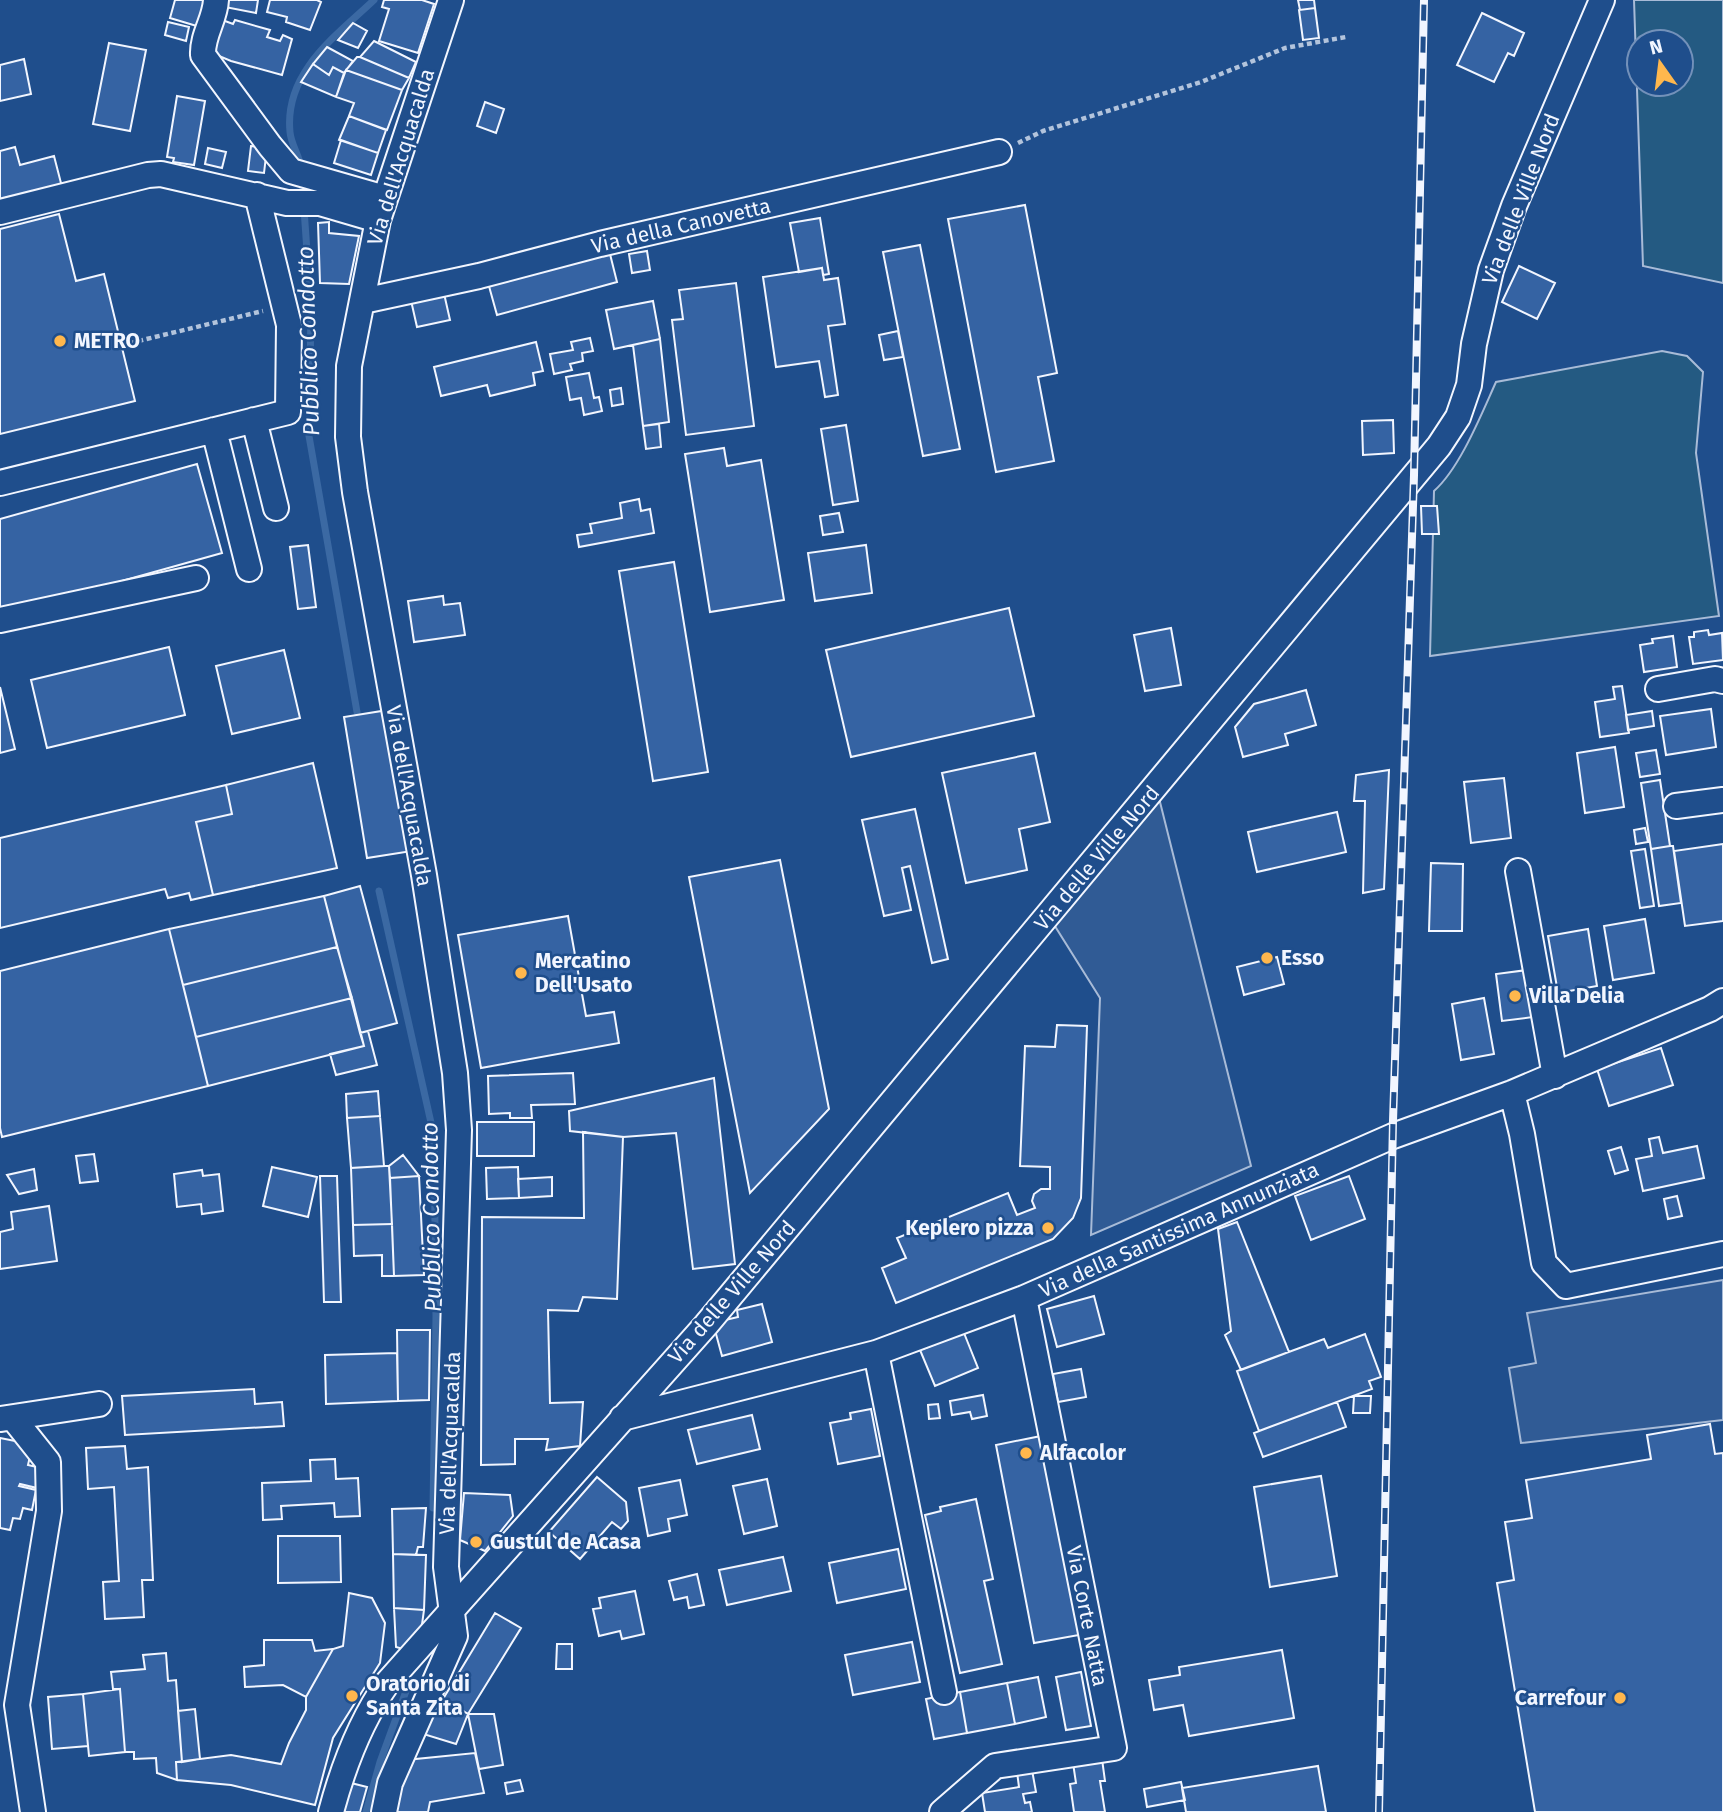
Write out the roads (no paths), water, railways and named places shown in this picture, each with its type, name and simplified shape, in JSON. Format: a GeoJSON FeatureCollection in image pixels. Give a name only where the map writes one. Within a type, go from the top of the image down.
{"type":"FeatureCollection","features":[{"type":"Feature","properties":{"kind":"street"},"geometry":{"type":"LineString","coordinates":[[216,0],[215,11],[203,44],[203,55],[270,146],[302,173],[381,209]]}},
{"type":"Feature","properties":{"kind":"street","name":"Via dell'Acquacalda"},"geometry":{"type":"LineString","coordinates":[[384,1812],[390,1783],[455,1636],[445,1617],[459,1130],[455,1073],[422,864],[355,492],[348,438],[349,366],[381,209],[451,0]]}},
{"type":"Feature","properties":{"kind":"street","name":"Via delle Ville Nord"},"geometry":{"type":"LineString","coordinates":[[331,1812],[338,1786],[368,1714],[388,1682],[706,1325],[1439,446],[1458,417],[1468,385],[1490,270],[1514,206],[1602,0]]}},
{"type":"Feature","properties":{"kind":"street","name":"Via della Canovetta"},"geometry":{"type":"LineString","coordinates":[[363,301],[479,276],[600,244],[999,152]]}},
{"type":"Feature","properties":{"kind":"street"},"geometry":{"type":"LineString","coordinates":[[0,212],[148,175],[162,174],[287,203],[320,203],[381,209]]}},
{"type":"Feature","properties":{"kind":"street"},"geometry":{"type":"LineString","coordinates":[[0,483],[288,412],[289,325],[257,195]]}},
{"type":"Feature","properties":{"kind":"street"},"geometry":{"type":"LineString","coordinates":[[254,420],[275,508]]}},
{"type":"Feature","properties":{"kind":"street"},"geometry":{"type":"LineString","coordinates":[[214,430],[249,569]]}},
{"type":"Feature","properties":{"kind":"street"},"geometry":{"type":"LineString","coordinates":[[0,621],[196,578]]}},
{"type":"Feature","properties":{"kind":"street"},"geometry":{"type":"LineString","coordinates":[[1658,689],[1723,681]]}},
{"type":"Feature","properties":{"kind":"street"},"geometry":{"type":"LineString","coordinates":[[1676,806],[1723,800]]}},
{"type":"Feature","properties":{"kind":"street"},"geometry":{"type":"LineString","coordinates":[[1518,871],[1555,1076]]}},
{"type":"Feature","properties":{"kind":"street","name":"Via della Santissima Annunziata"},"geometry":{"type":"LineString","coordinates":[[622,1418],[876,1353],[1024,1298],[1393,1136],[1555,1076],[1723,1001]]}},
{"type":"Feature","properties":{"kind":"street"},"geometry":{"type":"LineString","coordinates":[[1512,1093],[1522,1134],[1544,1263],[1566,1286],[1723,1254]]}},
{"type":"Feature","properties":{"kind":"street","name":"Via Corte Natta"},"geometry":{"type":"LineString","coordinates":[[942,1812],[995,1766],[1114,1748],[1024,1298]]}},
{"type":"Feature","properties":{"kind":"street"},"geometry":{"type":"LineString","coordinates":[[876,1353],[944,1692]]}},
{"type":"Feature","properties":{"kind":"street"},"geometry":{"type":"LineString","coordinates":[[6,1418],[99,1404]]}},
{"type":"Feature","properties":{"kind":"street"},"geometry":{"type":"LineString","coordinates":[[6,1418],[48,1462],[49,1511],[17,1705],[33,1812]]}},
{"type":"Feature","properties":{"kind":"waterway","name":"Pubblico Condotto"},"geometry":{"type":"LineString","coordinates":[[301,168],[290,132],[290,111],[295,91],[304,73],[329,42],[374,0]]}},
{"type":"Feature","properties":{"kind":"waterway","name":"Pubblico Condotto"},"geometry":{"type":"LineString","coordinates":[[302,180],[311,309],[309,436],[357,712]]}},
{"type":"Feature","properties":{"kind":"waterway","name":"Pubblico Condotto"},"geometry":{"type":"LineString","coordinates":[[379,891],[434,1136],[436,1316],[433,1508]]}},
{"type":"Feature","properties":{"kind":"waterway","name":"Pubblico Condotto"},"geometry":{"type":"LineString","coordinates":[[366,1812],[380,1762],[409,1683]]}},
{"type":"Feature","properties":{"kind":"railway"},"geometry":{"type":"LineString","coordinates":[[1379,1812],[1393,1121],[1414,475],[1424,0]]}},
{"type":"Feature","properties":{"kind":"place","name":"METRO"},"geometry":{"type":"Point","coordinates":[60,341]}},
{"type":"Feature","properties":{"kind":"place","name":"Esso"},"geometry":{"type":"Point","coordinates":[1267,958]}},
{"type":"Feature","properties":{"kind":"place","name":"Mercatino Dell'Usato"},"geometry":{"type":"Point","coordinates":[521,973]}},
{"type":"Feature","properties":{"kind":"place","name":"Villa Delia"},"geometry":{"type":"Point","coordinates":[1515,996]}},
{"type":"Feature","properties":{"kind":"place","name":"Keplero pizza"},"geometry":{"type":"Point","coordinates":[1048,1228]}},
{"type":"Feature","properties":{"kind":"place","name":"Alfacolor"},"geometry":{"type":"Point","coordinates":[1026,1453]}},
{"type":"Feature","properties":{"kind":"place","name":"Gustul de Acasa"},"geometry":{"type":"Point","coordinates":[476,1542]}},
{"type":"Feature","properties":{"kind":"place","name":"Oratorio di Santa Zita"},"geometry":{"type":"Point","coordinates":[352,1696]}},
{"type":"Feature","properties":{"kind":"place","name":"Carrefour"},"geometry":{"type":"Point","coordinates":[1620,1698]}}]}
